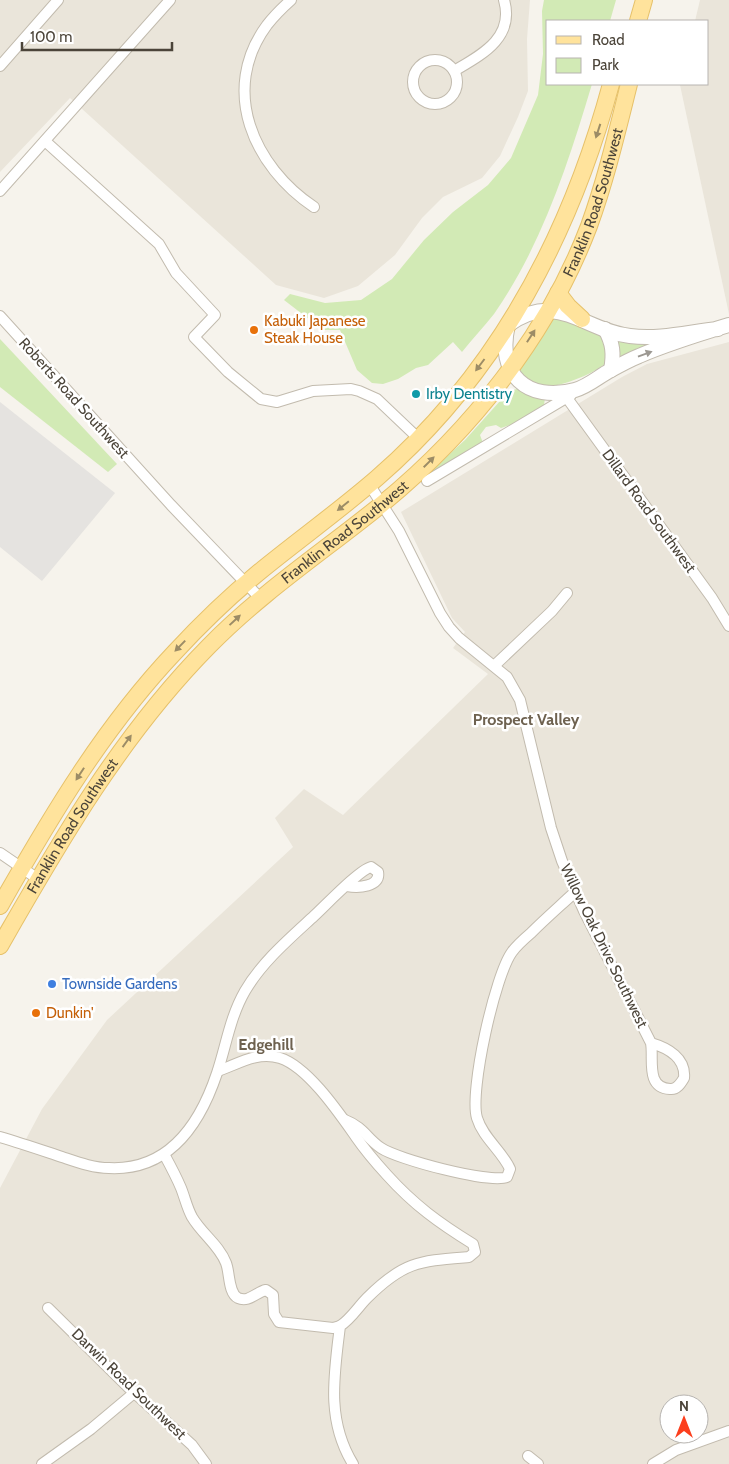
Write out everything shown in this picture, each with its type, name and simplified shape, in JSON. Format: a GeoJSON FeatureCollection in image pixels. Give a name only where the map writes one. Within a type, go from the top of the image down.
{"type":"FeatureCollection","features":[{"type":"Feature","properties":{"kind":"main road"},"geometry":{"type":"LineString","coordinates":[[638,20],[644,0]]}},
{"type":"Feature","properties":{"kind":"main road","name":"Franklin Road Southwest"},"geometry":{"type":"LineString","coordinates":[[0,906],[44,829],[84,767],[136,695],[175,651],[246,583],[369,484],[418,438],[451,402],[479,366],[508,326],[534,282],[564,222],[588,160],[611,85]]}},
{"type":"Feature","properties":{"kind":"main road","name":"Franklin Road Southwest"},"geometry":{"type":"LineString","coordinates":[[0,946],[62,839],[106,771],[148,713],[209,645],[260,598],[383,503],[422,468],[460,430],[487,399],[509,369],[548,310],[588,228],[605,180],[629,85]]}},
{"type":"Feature","properties":{"kind":"main road"},"geometry":{"type":"LineString","coordinates":[[558,292],[568,306],[582,319]]}},
{"type":"Feature","properties":{"kind":"street"},"geometry":{"type":"LineString","coordinates":[[0,66],[58,0]]}},
{"type":"Feature","properties":{"kind":"street"},"geometry":{"type":"LineString","coordinates":[[2,184],[45,141],[170,0]]}},
{"type":"Feature","properties":{"kind":"street"},"geometry":{"type":"LineString","coordinates":[[291,0],[277,13],[257,40],[250,59],[245,93],[246,113],[251,130],[268,164],[288,186],[314,207]]}},
{"type":"Feature","properties":{"kind":"street"},"geometry":{"type":"LineString","coordinates":[[454,71],[478,57],[500,37],[506,16],[504,0]]}},
{"type":"Feature","properties":{"kind":"street"},"geometry":{"type":"LineString","coordinates":[[439,60],[450,66],[454,71],[457,83],[456,90],[443,103],[431,104],[424,101],[415,92],[414,77],[417,70],[423,64],[439,60]]}},
{"type":"Feature","properties":{"kind":"street"},"geometry":{"type":"LineString","coordinates":[[45,141],[159,244],[176,273],[214,315],[194,337],[228,372],[261,399],[277,402],[313,391],[351,389],[377,399],[418,438]]}},
{"type":"Feature","properties":{"kind":"street"},"geometry":{"type":"LineString","coordinates":[[587,385],[564,392],[538,390],[517,380],[509,369],[505,350],[505,336],[508,326],[527,314],[548,310],[582,319],[605,329],[630,336],[647,337],[723,327]]}},
{"type":"Feature","properties":{"kind":"street","name":"Roberts Road Southwest"},"geometry":{"type":"LineString","coordinates":[[0,316],[218,555],[260,598]]}},
{"type":"Feature","properties":{"kind":"street"},"geometry":{"type":"LineString","coordinates":[[427,481],[611,370],[639,356],[723,327]]}},
{"type":"Feature","properties":{"kind":"street"},"geometry":{"type":"LineString","coordinates":[[605,329],[613,345],[611,370]]}},
{"type":"Feature","properties":{"kind":"street","name":"Dillard Road Southwest"},"geometry":{"type":"LineString","coordinates":[[567,398],[712,598],[729,626]]}},
{"type":"Feature","properties":{"kind":"street","name":"Willow Oak Drive Southwest"},"geometry":{"type":"LineString","coordinates":[[369,484],[383,503],[399,531],[440,613],[449,626],[459,638],[508,677],[520,700],[551,828],[576,892],[651,1043],[653,1052],[650,1068],[656,1082],[668,1089],[678,1087],[684,1078],[683,1065],[672,1052],[662,1046],[651,1043]]}},
{"type":"Feature","properties":{"kind":"street"},"geometry":{"type":"LineString","coordinates":[[495,665],[567,593]]}},
{"type":"Feature","properties":{"kind":"street"},"geometry":{"type":"LineString","coordinates":[[0,853],[38,879]]}},
{"type":"Feature","properties":{"kind":"street"},"geometry":{"type":"LineString","coordinates":[[0,1138],[83,1164],[110,1168],[134,1166],[152,1161],[164,1154],[191,1127],[211,1091],[218,1071],[226,1035],[245,991],[256,973],[347,886]]}},
{"type":"Feature","properties":{"kind":"street"},"geometry":{"type":"LineString","coordinates":[[344,1120],[363,1130],[382,1149],[406,1158],[485,1178],[503,1179],[507,1177],[510,1169],[482,1128],[475,1107],[479,1071],[490,1013],[500,974],[513,950],[576,892]]}},
{"type":"Feature","properties":{"kind":"street"},"geometry":{"type":"LineString","coordinates":[[164,1154],[191,1215],[199,1228],[218,1248],[225,1261],[229,1272],[231,1290],[234,1295],[246,1300],[266,1290],[273,1295],[274,1314],[279,1322],[333,1328],[340,1326],[347,1322],[366,1299],[395,1273],[408,1266],[422,1262],[472,1256],[475,1248],[472,1244],[413,1203],[369,1153],[319,1089],[295,1066],[272,1056],[255,1057],[218,1071]]}},
{"type":"Feature","properties":{"kind":"street","name":"Darwin Road Southwest"},"geometry":{"type":"LineString","coordinates":[[48,1308],[134,1393],[192,1445],[206,1464]]}},
{"type":"Feature","properties":{"kind":"street"},"geometry":{"type":"LineString","coordinates":[[340,1326],[333,1378],[333,1397],[340,1436],[353,1464]]}},
{"type":"Feature","properties":{"kind":"street"},"geometry":{"type":"LineString","coordinates":[[42,1464],[91,1429],[134,1393]]}},
{"type":"Feature","properties":{"kind":"street"},"geometry":{"type":"LineString","coordinates":[[653,1464],[676,1450],[729,1432]]}},
{"type":"Feature","properties":{"kind":"street"},"geometry":{"type":"LineString","coordinates":[[528,1456],[538,1464]]}},
{"type":"Feature","properties":{"kind":"shaded area"},"geometry":{"type":"Polygon","coordinates":[[[0,0],[530,0],[527,39],[528,91],[500,156],[482,178],[443,197],[422,218],[395,255],[358,286],[324,298],[276,285],[70,98],[0,172],[0,0]]]}},
{"type":"Feature","properties":{"kind":"shaded area"},"geometry":{"type":"Polygon","coordinates":[[[700,0],[729,0],[729,314],[680,85],[709,85],[709,20],[695,20],[700,0]]]}},
{"type":"Feature","properties":{"kind":"shaded area"},"geometry":{"type":"Polygon","coordinates":[[[729,342],[729,1464],[0,1464],[0,1188],[42,1109],[107,1020],[293,847],[275,818],[304,789],[343,815],[488,674],[453,648],[465,632],[452,618],[401,512],[622,377],[647,364],[729,342]]]}},
{"type":"Feature","properties":{"kind":"shaded area"},"geometry":{"type":"Polygon","coordinates":[[[0,402],[115,493],[42,581],[0,547],[0,402]]]}},
{"type":"Feature","properties":{"kind":"green space"},"geometry":{"type":"Polygon","coordinates":[[[544,0],[616,0],[610,20],[546,20],[546,85],[592,85],[563,174],[540,232],[511,288],[494,314],[462,352],[453,342],[428,365],[416,368],[398,379],[383,384],[372,383],[357,370],[340,330],[323,330],[284,300],[290,294],[325,303],[361,300],[392,279],[424,240],[453,212],[488,185],[511,158],[538,95],[543,54],[542,11],[544,0]]]}},
{"type":"Feature","properties":{"kind":"green space"},"geometry":{"type":"Polygon","coordinates":[[[552,316],[605,337],[607,362],[593,372],[572,381],[542,387],[530,382],[516,371],[552,316]]]}},
{"type":"Feature","properties":{"kind":"green space"},"geometry":{"type":"Polygon","coordinates":[[[614,338],[649,344],[649,345],[617,360],[614,338]]]}},
{"type":"Feature","properties":{"kind":"green space"},"geometry":{"type":"Polygon","coordinates":[[[0,339],[117,464],[108,472],[0,387],[0,339]]]}},
{"type":"Feature","properties":{"kind":"green space"},"geometry":{"type":"Polygon","coordinates":[[[521,388],[545,398],[544,405],[513,424],[501,428],[496,425],[486,427],[480,435],[483,443],[424,477],[465,440],[509,391],[521,388]]]}},
{"type":"Feature","properties":{"kind":"place","name":"Kabuki Japanese Steak House"},"geometry":{"type":"Point","coordinates":[254,330]}},
{"type":"Feature","properties":{"kind":"place","name":"Irby Dentistry"},"geometry":{"type":"Point","coordinates":[416,394]}},
{"type":"Feature","properties":{"kind":"place","name":"Townside Gardens"},"geometry":{"type":"Point","coordinates":[52,984]}},
{"type":"Feature","properties":{"kind":"place","name":"Dunkin'"},"geometry":{"type":"Point","coordinates":[36,1013]}},
{"type":"Feature","properties":{"kind":"district","name":"Prospect Valley"},"geometry":{"type":"Point","coordinates":[526,719]}},
{"type":"Feature","properties":{"kind":"district","name":"Edgehill"},"geometry":{"type":"Point","coordinates":[266,1044]}}]}
